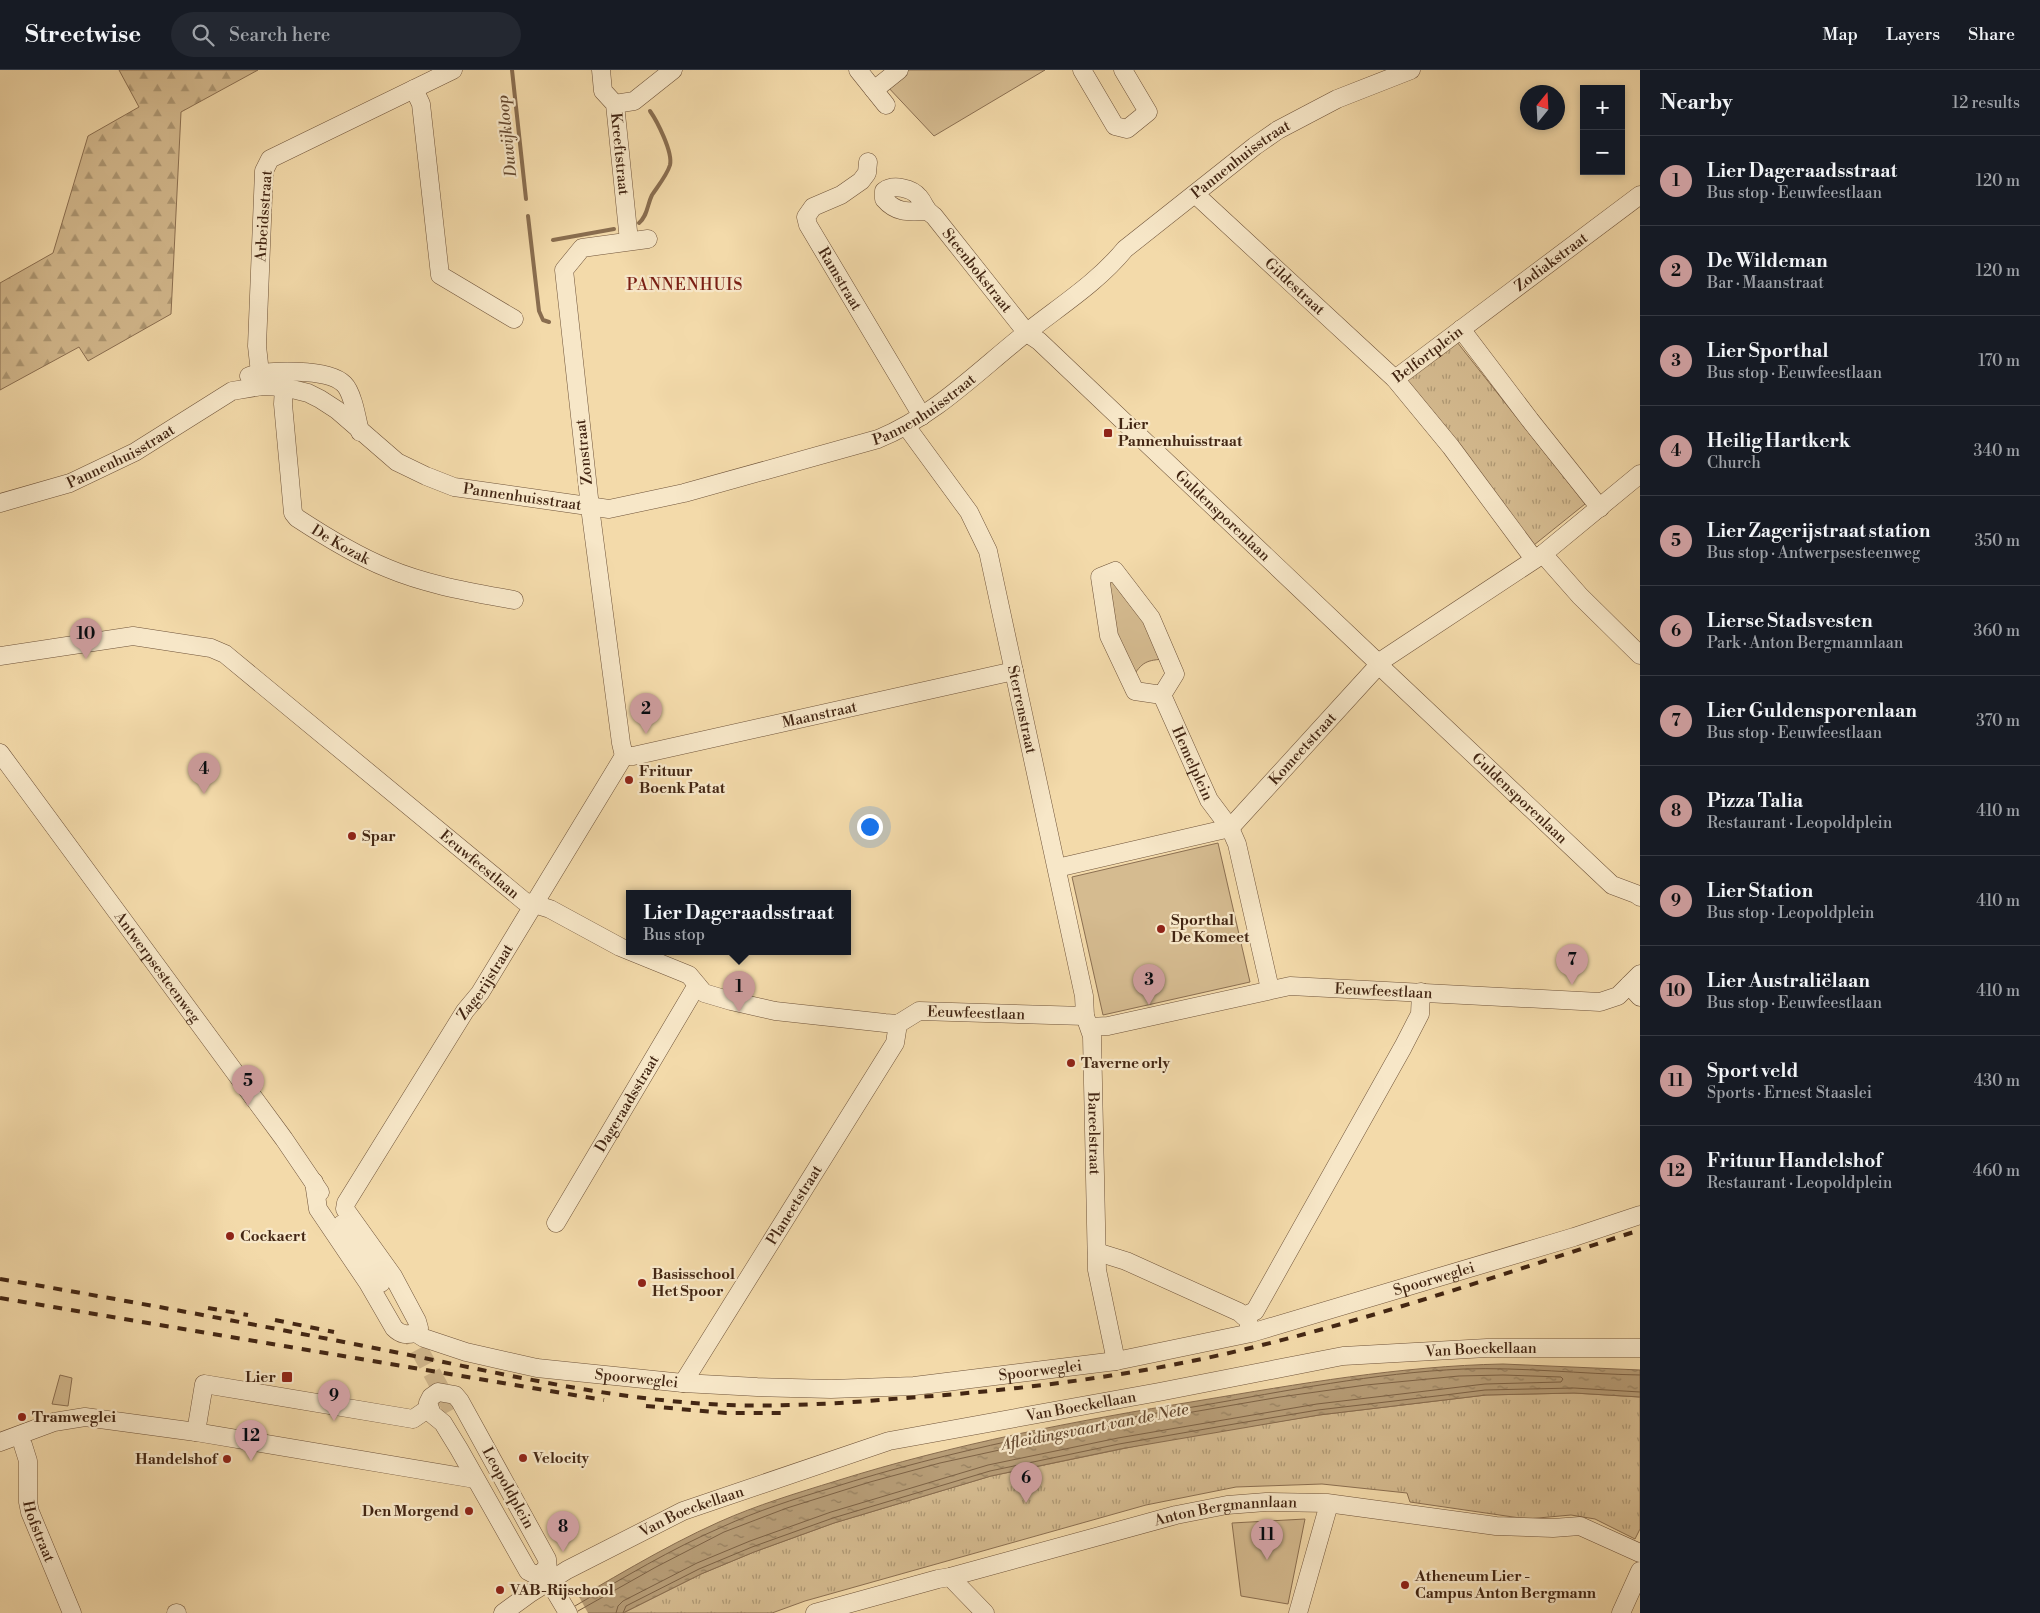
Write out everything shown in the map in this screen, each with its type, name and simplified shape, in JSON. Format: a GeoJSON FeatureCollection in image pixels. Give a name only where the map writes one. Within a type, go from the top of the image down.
{"type":"FeatureCollection","features":[{"type":"Feature","properties":{"kind":"street","name":"Arbeidsstraat"},"geometry":{"type":"LineString","coordinates":[[260,372],[257,346],[264,172],[267,164],[270,160],[452,70]]}},
{"type":"Feature","properties":{"kind":"street","name":"Kreeftstraat"},"geometry":{"type":"LineString","coordinates":[[600,70],[603,92],[615,104],[629,241]]}},
{"type":"Feature","properties":{"kind":"street"},"geometry":{"type":"LineString","coordinates":[[615,104],[634,101],[673,70]]}},
{"type":"Feature","properties":{"kind":"street"},"geometry":{"type":"LineString","coordinates":[[858,70],[886,105]]}},
{"type":"Feature","properties":{"kind":"street"},"geometry":{"type":"LineString","coordinates":[[874,90],[899,70]]}},
{"type":"Feature","properties":{"kind":"street"},"geometry":{"type":"LineString","coordinates":[[1082,70],[1115,126],[1127,129],[1148,112],[1123,70]]}},
{"type":"Feature","properties":{"kind":"street","name":"Pannenhuisstraat"},"geometry":{"type":"LineString","coordinates":[[0,503],[70,483],[135,452],[232,391],[262,386],[284,387],[308,393],[320,399],[337,410],[360,432],[397,462],[454,487],[609,509],[684,493],[878,439],[922,416],[1095,280],[1110,267],[1125,249],[1278,130],[1370,77],[1411,70]]}},
{"type":"Feature","properties":{"kind":"street"},"geometry":{"type":"LineString","coordinates":[[414,89],[422,104],[440,275],[514,319]]}},
{"type":"Feature","properties":{"kind":"street","name":"Ramstraat"},"geometry":{"type":"LineString","coordinates":[[868,162],[867,173],[861,181],[841,195],[813,207],[806,217],[808,225],[922,416]]}},
{"type":"Feature","properties":{"kind":"street","name":"Gildestraat"},"geometry":{"type":"LineString","coordinates":[[1195,194],[1394,379]]}},
{"type":"Feature","properties":{"kind":"street","name":"Zodiakstraat"},"geometry":{"type":"LineString","coordinates":[[1461,329],[1640,195]]}},
{"type":"Feature","properties":{"kind":"street","name":"Steenbokstraat"},"geometry":{"type":"LineString","coordinates":[[926,211],[934,216],[1027,333]]}},
{"type":"Feature","properties":{"kind":"street","name":"Zonstraat"},"geometry":{"type":"LineString","coordinates":[[624,756],[620,744],[590,507],[564,270],[582,248],[648,239]]}},
{"type":"Feature","properties":{"kind":"street","name":"Belfortplein"},"geometry":{"type":"LineString","coordinates":[[1600,508],[1461,329],[1394,379],[1538,557],[1640,654]]}},
{"type":"Feature","properties":{"kind":"street","name":"Guldensporenlaan"},"geometry":{"type":"LineString","coordinates":[[1027,333],[1039,341],[1612,885],[1640,897]]}},
{"type":"Feature","properties":{"kind":"street","name":"Pannenhuisstraat"},"geometry":{"type":"LineString","coordinates":[[232,391],[237,382],[260,372],[311,374],[332,377],[343,383],[348,389],[360,432]]}},
{"type":"Feature","properties":{"kind":"street","name":"De Kozak"},"geometry":{"type":"LineString","coordinates":[[284,387],[283,404],[293,514],[297,518],[334,542],[387,568],[422,581],[514,600]]}},
{"type":"Feature","properties":{"kind":"street","name":"Sterrenstraat"},"geometry":{"type":"LineString","coordinates":[[906,426],[969,512],[988,552],[1057,868],[1088,1021]]}},
{"type":"Feature","properties":{"kind":"street","name":"Komeetstraat"},"geometry":{"type":"LineString","coordinates":[[1230,828],[1379,664],[1538,557],[1640,474]]}},
{"type":"Feature","properties":{"kind":"street"},"geometry":{"type":"LineString","coordinates":[[1114,571],[1150,618],[1175,674],[1162,695],[1135,691],[1109,636],[1100,577],[1114,571]]}},
{"type":"Feature","properties":{"kind":"street","name":"Eeuwfeestlaan"},"geometry":{"type":"LineString","coordinates":[[0,656],[133,636],[211,648],[218,651],[249,674],[524,901],[550,909],[626,949]]}},
{"type":"Feature","properties":{"kind":"street","name":"Maanstraat"},"geometry":{"type":"LineString","coordinates":[[624,756],[633,756],[1014,671]]}},
{"type":"Feature","properties":{"kind":"street","name":"Hemelplein"},"geometry":{"type":"LineString","coordinates":[[1162,695],[1208,800],[1230,828]]}},
{"type":"Feature","properties":{"kind":"street","name":"Antwerpsesteenweg"},"geometry":{"type":"LineString","coordinates":[[0,753],[299,1158],[314,1182],[318,1208],[368,1283],[394,1328],[399,1333],[405,1335],[415,1332]]}},
{"type":"Feature","properties":{"kind":"street","name":"Zagerijstraat"},"geometry":{"type":"LineString","coordinates":[[415,1332],[419,1328],[417,1321],[393,1276],[345,1209],[346,1203],[465,1010],[480,993],[624,756]]}},
{"type":"Feature","properties":{"kind":"street"},"geometry":{"type":"LineString","coordinates":[[1057,868],[1230,828],[1237,844],[1270,989]]}},
{"type":"Feature","properties":{"kind":"street","name":"Eeuwfeestlaan"},"geometry":{"type":"LineString","coordinates":[[640,955],[689,975],[704,993],[731,1001],[775,1011],[898,1024],[919,1011],[1088,1021],[1108,1026],[1290,986],[1600,1002],[1618,996],[1636,985]]}},
{"type":"Feature","properties":{"kind":"street","name":"Dageraadsstraat"},"geometry":{"type":"LineString","coordinates":[[556,1222],[697,985]]}},
{"type":"Feature","properties":{"kind":"street"},"geometry":{"type":"LineString","coordinates":[[1244,1316],[1255,1311],[1383,1085],[1420,1014],[1421,992]]}},
{"type":"Feature","properties":{"kind":"street","name":"Bareelstraat"},"geometry":{"type":"LineString","coordinates":[[1088,1021],[1092,1036],[1097,1270],[1116,1361]]}},
{"type":"Feature","properties":{"kind":"street","name":"Planeetstraat"},"geometry":{"type":"LineString","coordinates":[[683,1383],[895,1043],[898,1024]]}},
{"type":"Feature","properties":{"kind":"street","name":"Spoorweglei"},"geometry":{"type":"LineString","coordinates":[[415,1332],[466,1352],[536,1368],[683,1383],[831,1389],[914,1386],[1116,1361],[1251,1333],[1574,1237],[1640,1215]]}},
{"type":"Feature","properties":{"kind":"street"},"geometry":{"type":"LineString","coordinates":[[1098,1252],[1126,1261],[1239,1312],[1248,1320],[1251,1333]]}},
{"type":"Feature","properties":{"kind":"street","name":"Van Boeckellaan"},"geometry":{"type":"LineString","coordinates":[[503,1613],[552,1587],[567,1570],[683,1511],[889,1441],[1159,1392],[1343,1356],[1487,1348],[1640,1348]]}},
{"type":"Feature","properties":{"kind":"street","name":"Leopoldplein"},"geometry":{"type":"LineString","coordinates":[[196,1432],[204,1384],[413,1419],[429,1408]]}},
{"type":"Feature","properties":{"kind":"street","name":"Leopoldplein"},"geometry":{"type":"LineString","coordinates":[[438,1392],[455,1396],[460,1401],[547,1559],[552,1587],[528,1571],[443,1423],[432,1414],[429,1408],[431,1397],[438,1392]]}},
{"type":"Feature","properties":{"kind":"street"},"geometry":{"type":"LineString","coordinates":[[452,1410],[568,1613]]}},
{"type":"Feature","properties":{"kind":"street","name":"Leopoldplein"},"geometry":{"type":"LineString","coordinates":[[0,1442],[54,1422],[86,1417],[196,1432],[475,1479]]}},
{"type":"Feature","properties":{"kind":"street","name":"Hofstraat"},"geometry":{"type":"LineString","coordinates":[[23,1445],[28,1461],[28,1502],[30,1512],[72,1613]]}},
{"type":"Feature","properties":{"kind":"street","name":"Anton Bergmannlaan"},"geometry":{"type":"LineString","coordinates":[[815,1613],[1196,1510],[1266,1502],[1329,1504],[1496,1526],[1580,1526],[1640,1553]]}},
{"type":"Feature","properties":{"kind":"street"},"geometry":{"type":"LineString","coordinates":[[1298,1613],[1329,1504]]}},
{"type":"Feature","properties":{"kind":"street"},"geometry":{"type":"LineString","coordinates":[[1629,1607],[1640,1570]]}},
{"type":"Feature","properties":{"kind":"street"},"geometry":{"type":"LineString","coordinates":[[950,1577],[985,1613]]}},
{"type":"Feature","properties":{"kind":"green space"},"geometry":{"type":"Polygon","coordinates":[[[119,70],[258,70],[181,112],[171,314],[88,361],[79,347],[0,390],[0,283],[53,253],[88,136],[139,107],[119,70]]]}},
{"type":"Feature","properties":{"kind":"green space"},"geometry":{"type":"Polygon","coordinates":[[[905,70],[1045,70],[934,136],[886,85],[905,70]]]}},
{"type":"Feature","properties":{"kind":"green space"},"geometry":{"type":"Polygon","coordinates":[[[1457,342],[1585,504],[1534,545],[1407,380],[1457,342]]]}},
{"type":"Feature","properties":{"kind":"green space"},"geometry":{"type":"Polygon","coordinates":[[[1114,576],[1148,618],[1166,659],[1145,663],[1132,678],[1112,634],[1103,579],[1114,576]]]}},
{"type":"Feature","properties":{"kind":"green space","name":"Sporthal De Komeet"},"geometry":{"type":"Polygon","coordinates":[[[1218,843],[1250,982],[1103,1015],[1072,877],[1218,843]]]}},
{"type":"Feature","properties":{"kind":"green space"},"geometry":{"type":"Polygon","coordinates":[[[60,1375],[72,1378],[68,1406],[52,1404],[60,1375]]]}},
{"type":"Feature","properties":{"kind":"green space"},"geometry":{"type":"Polygon","coordinates":[[[1574,1393],[1640,1397],[1640,1529],[1635,1539],[1595,1519],[1571,1515],[1527,1519],[1410,1502],[1407,1493],[1322,1484],[1236,1487],[1146,1505],[805,1601],[772,1613],[623,1613],[701,1574],[754,1552],[834,1523],[991,1476],[1165,1440],[1319,1415],[1486,1395],[1574,1393]]]}},
{"type":"Feature","properties":{"kind":"green space"},"geometry":{"type":"Polygon","coordinates":[[[1305,1519],[1288,1604],[1241,1596],[1232,1523],[1305,1519]]]}},
{"type":"Feature","properties":{"kind":"water","name":"Afleidingsvaart van de Nete"},"geometry":{"type":"Polygon","coordinates":[[[1503,1364],[1640,1370],[1640,1397],[1574,1393],[1486,1395],[1319,1415],[1120,1449],[991,1476],[834,1523],[754,1552],[701,1574],[623,1613],[552,1613],[655,1554],[733,1516],[807,1490],[925,1456],[1060,1425],[1273,1388],[1426,1368],[1503,1364]]]}},
{"type":"Feature","properties":{"kind":"pier"},"geometry":{"type":"Polygon","coordinates":[[[578,1595],[588,1613],[550,1613],[551,1611],[578,1595]]]}},
{"type":"Feature","properties":{"kind":"waterway","name":"Duwijkloop"},"geometry":{"type":"LineString","coordinates":[[512,70],[526,199]]}},
{"type":"Feature","properties":{"kind":"waterway","name":"Duwijkloop"},"geometry":{"type":"LineString","coordinates":[[639,223],[646,213],[652,195],[665,177],[670,165],[667,145],[650,111]]}},
{"type":"Feature","properties":{"kind":"waterway","name":"Duwijkloop"},"geometry":{"type":"LineString","coordinates":[[528,216],[539,311],[543,320],[549,322]]}},
{"type":"Feature","properties":{"kind":"waterway","name":"Duwijkloop"},"geometry":{"type":"LineString","coordinates":[[553,240],[614,229]]}},
{"type":"Feature","properties":{"kind":"tunnel"},"geometry":{"type":"LineString","coordinates":[[406,1325],[452,1410]]}},
{"type":"Feature","properties":{"kind":"railway"},"geometry":{"type":"LineString","coordinates":[[0,1279],[243,1323],[600,1392],[643,1398],[729,1405],[795,1405],[948,1395],[1034,1386],[1077,1381],[1204,1359],[1345,1323],[1493,1278],[1640,1230]]}},
{"type":"Feature","properties":{"kind":"railway"},"geometry":{"type":"LineString","coordinates":[[0,1298],[604,1400]]}},
{"type":"Feature","properties":{"kind":"railway"},"geometry":{"type":"LineString","coordinates":[[208,1308],[248,1315]]}},
{"type":"Feature","properties":{"kind":"railway"},"geometry":{"type":"LineString","coordinates":[[275,1320],[334,1332]]}},
{"type":"Feature","properties":{"kind":"railway"},"geometry":{"type":"LineString","coordinates":[[646,1406],[726,1413],[786,1413]]}},
{"type":"Feature","properties":{"kind":"place","name":"Lier Pannenhuisstraat"},"geometry":{"type":"Point","coordinates":[1108,433]}},
{"type":"Feature","properties":{"kind":"place","name":"Lier Australiëlaan"},"geometry":{"type":"Point","coordinates":[86,659]}},
{"type":"Feature","properties":{"kind":"place","name":"De Wildeman"},"geometry":{"type":"Point","coordinates":[646,734]}},
{"type":"Feature","properties":{"kind":"place","name":"Frituur Boenk Patat"},"geometry":{"type":"Point","coordinates":[629,780]}},
{"type":"Feature","properties":{"kind":"place","name":"Heilig Hartkerk"},"geometry":{"type":"Point","coordinates":[204,794]}},
{"type":"Feature","properties":{"kind":"place","name":"Spar"},"geometry":{"type":"Point","coordinates":[352,836]}},
{"type":"Feature","properties":{"kind":"place","name":"Sporthal De Komeet"},"geometry":{"type":"Point","coordinates":[1161,929]}},
{"type":"Feature","properties":{"kind":"place","name":"Lier Guldensporenlaan"},"geometry":{"type":"Point","coordinates":[1572,985]}},
{"type":"Feature","properties":{"kind":"place","name":"Lier Sporthal"},"geometry":{"type":"Point","coordinates":[1149,1005]}},
{"type":"Feature","properties":{"kind":"place","name":"Lier Dageraadsstraat"},"geometry":{"type":"Point","coordinates":[739,1012]}},
{"type":"Feature","properties":{"kind":"place","name":"Taverne orly"},"geometry":{"type":"Point","coordinates":[1071,1063]}},
{"type":"Feature","properties":{"kind":"place","name":"Lier Zagerijstraat station"},"geometry":{"type":"Point","coordinates":[248,1106]}},
{"type":"Feature","properties":{"kind":"place","name":"Cockaert"},"geometry":{"type":"Point","coordinates":[230,1236]}},
{"type":"Feature","properties":{"kind":"place","name":"Basisschool Het Spoor"},"geometry":{"type":"Point","coordinates":[642,1283]}},
{"type":"Feature","properties":{"kind":"place","name":"Lier"},"geometry":{"type":"Point","coordinates":[287,1377]}},
{"type":"Feature","properties":{"kind":"place","name":"Tramweglei"},"geometry":{"type":"Point","coordinates":[22,1417]}},
{"type":"Feature","properties":{"kind":"place","name":"Lier Station"},"geometry":{"type":"Point","coordinates":[334,1421]}},
{"type":"Feature","properties":{"kind":"place","name":"Velocity"},"geometry":{"type":"Point","coordinates":[523,1458]}},
{"type":"Feature","properties":{"kind":"place","name":"Handelshof"},"geometry":{"type":"Point","coordinates":[227,1459]}},
{"type":"Feature","properties":{"kind":"place","name":"Frituur Handelshof"},"geometry":{"type":"Point","coordinates":[251,1461]}},
{"type":"Feature","properties":{"kind":"place","name":"Lierse Stadsvesten"},"geometry":{"type":"Point","coordinates":[1026,1503]}},
{"type":"Feature","properties":{"kind":"place","name":"Den Morgend"},"geometry":{"type":"Point","coordinates":[469,1511]}},
{"type":"Feature","properties":{"kind":"place","name":"Pizza Talia"},"geometry":{"type":"Point","coordinates":[563,1552]}},
{"type":"Feature","properties":{"kind":"place","name":"Sport veld"},"geometry":{"type":"Point","coordinates":[1267,1560]}},
{"type":"Feature","properties":{"kind":"place","name":"Atheneum Lier - Campus Anton Bergmann"},"geometry":{"type":"Point","coordinates":[1405,1585]}},
{"type":"Feature","properties":{"kind":"place","name":"VAB-Rijschool"},"geometry":{"type":"Point","coordinates":[500,1590]}},
{"type":"Feature","properties":{"kind":"district","name":"PANNENHUIS"},"geometry":{"type":"Point","coordinates":[685,285]}}]}
